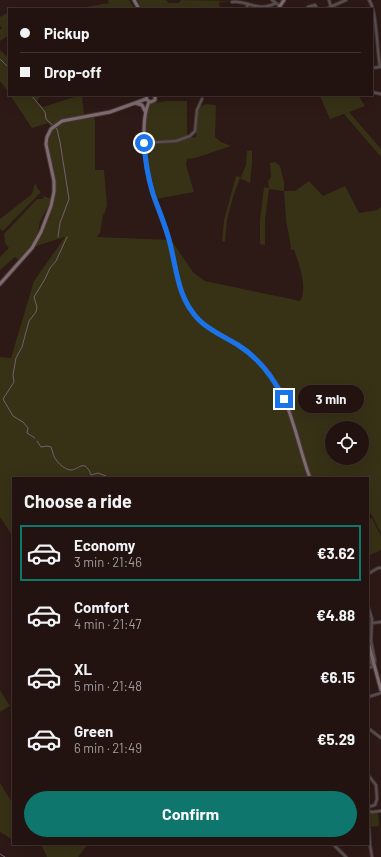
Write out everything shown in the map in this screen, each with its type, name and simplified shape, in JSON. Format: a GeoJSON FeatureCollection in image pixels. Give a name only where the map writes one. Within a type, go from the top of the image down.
{"type":"FeatureCollection","features":[{"type":"Feature","properties":{"kind":"main road"},"geometry":{"type":"LineString","coordinates":[[279,7],[284,0]]}},
{"type":"Feature","properties":{"kind":"main road"},"geometry":{"type":"LineString","coordinates":[[149,102],[155,100],[155,96]]}},
{"type":"Feature","properties":{"kind":"main road"},"geometry":{"type":"LineString","coordinates":[[0,284],[32,248],[41,232],[51,206],[54,192],[54,181],[46,144],[51,128],[62,121],[110,112],[146,97],[149,102],[146,113],[144,143],[146,162],[151,186],[168,234],[178,283],[187,304],[193,314],[206,326],[254,357],[274,380],[288,407],[301,454],[310,477]]}},
{"type":"Feature","properties":{"kind":"main road"},"geometry":{"type":"LineString","coordinates":[[134,103],[143,106],[146,113]]}},
{"type":"Feature","properties":{"kind":"main road"},"geometry":{"type":"LineString","coordinates":[[369,646],[381,691]]}},
{"type":"Feature","properties":{"kind":"street"},"geometry":{"type":"LineString","coordinates":[[272,0],[279,7]]}},
{"type":"Feature","properties":{"kind":"street"},"geometry":{"type":"LineString","coordinates":[[329,0],[331,7],[346,0]]}},
{"type":"Feature","properties":{"kind":"street"},"geometry":{"type":"LineString","coordinates":[[232,2],[240,1],[255,6],[264,7],[276,3]]}},
{"type":"Feature","properties":{"kind":"street"},"geometry":{"type":"LineString","coordinates":[[246,8],[248,4]]}},
{"type":"Feature","properties":{"kind":"street"},"geometry":{"type":"LineString","coordinates":[[308,7],[315,5],[316,8]]}},
{"type":"Feature","properties":{"kind":"street"},"geometry":{"type":"LineString","coordinates":[[373,8],[381,67]]}},
{"type":"Feature","properties":{"kind":"street"},"geometry":{"type":"LineString","coordinates":[[144,143],[176,141],[190,137],[195,131],[197,111],[202,98]]}},
{"type":"Feature","properties":{"kind":"street"},"geometry":{"type":"LineString","coordinates":[[369,573],[378,568],[381,568]]}},
{"type":"Feature","properties":{"kind":"street"},"geometry":{"type":"LineString","coordinates":[[369,609],[372,617],[371,641],[375,662],[374,666]]}},
{"type":"Feature","properties":{"kind":"street"},"geometry":{"type":"LineString","coordinates":[[372,623],[381,622]]}},
{"type":"Feature","properties":{"kind":"street"},"geometry":{"type":"LineString","coordinates":[[369,656],[371,663],[374,666]]}},
{"type":"Feature","properties":{"kind":"street"},"geometry":{"type":"LineString","coordinates":[[369,668],[374,666]]}},
{"type":"Feature","properties":{"kind":"street"},"geometry":{"type":"LineString","coordinates":[[369,697],[381,691]]}},
{"type":"Feature","properties":{"kind":"street"},"geometry":{"type":"LineString","coordinates":[[369,729],[381,738]]}},
{"type":"Feature","properties":{"kind":"street"},"geometry":{"type":"LineString","coordinates":[[369,776],[376,784],[378,798],[374,805],[369,807]]}},
{"type":"Feature","properties":{"kind":"street"},"geometry":{"type":"LineString","coordinates":[[369,811],[381,811]]}},
{"type":"Feature","properties":{"kind":"street"},"geometry":{"type":"LineString","coordinates":[[369,828],[372,857]]}},
{"type":"Feature","properties":{"kind":"street"},"geometry":{"type":"LineString","coordinates":[[334,845],[346,857]]}},
{"type":"Feature","properties":{"kind":"shaded area"},"geometry":{"type":"Polygon","coordinates":[[[108,0],[129,0],[134,8],[87,8],[109,3],[108,0]]]}},
{"type":"Feature","properties":{"kind":"shaded area"},"geometry":{"type":"Polygon","coordinates":[[[137,0],[166,0],[169,3],[179,3],[181,0],[234,1],[219,2],[220,8],[141,8],[137,0]]]}},
{"type":"Feature","properties":{"kind":"shaded area"},"geometry":{"type":"Polygon","coordinates":[[[8,13],[8,36],[0,41],[0,29],[2,29],[0,25],[0,17],[8,13]]]}},
{"type":"Feature","properties":{"kind":"shaded area"},"geometry":{"type":"Polygon","coordinates":[[[0,50],[6,56],[8,55],[8,92],[0,81],[0,50]]]}},
{"type":"Feature","properties":{"kind":"shaded area"},"geometry":{"type":"Polygon","coordinates":[[[11,96],[44,96],[39,98],[37,102],[43,107],[82,96],[84,115],[66,119],[51,127],[48,123],[32,128],[11,96]]]}},
{"type":"Feature","properties":{"kind":"shaded area"},"geometry":{"type":"Polygon","coordinates":[[[320,96],[359,96],[365,106],[349,112],[381,149],[381,157],[344,114],[330,119],[320,96]]]}},
{"type":"Feature","properties":{"kind":"shaded area"},"geometry":{"type":"Polygon","coordinates":[[[187,101],[187,138],[196,137],[197,113],[199,107],[206,104],[216,105],[215,137],[221,142],[231,146],[195,158],[187,159],[186,165],[194,192],[156,199],[146,150],[145,122],[152,103],[187,101]]]}},
{"type":"Feature","properties":{"kind":"shaded area"},"geometry":{"type":"Polygon","coordinates":[[[94,117],[95,170],[104,170],[107,205],[103,215],[100,233],[97,237],[171,240],[193,272],[205,281],[300,301],[303,283],[294,250],[290,249],[291,247],[286,220],[284,191],[295,191],[309,181],[323,196],[345,186],[359,213],[377,210],[381,207],[381,533],[369,512],[369,477],[12,477],[12,535],[0,517],[0,357],[11,358],[34,281],[65,237],[36,246],[35,245],[48,217],[55,195],[55,182],[48,148],[48,139],[50,132],[55,126],[70,120],[94,117]]]}},
{"type":"Feature","properties":{"kind":"shaded area"},"geometry":{"type":"Polygon","coordinates":[[[252,150],[250,183],[240,178],[227,220],[225,242],[222,241],[224,220],[236,176],[241,177],[246,165],[247,151],[252,150]]]}},
{"type":"Feature","properties":{"kind":"shaded area"},"geometry":{"type":"Polygon","coordinates":[[[275,162],[280,166],[284,182],[284,191],[269,189],[265,220],[265,245],[260,244],[260,221],[264,187],[269,188],[268,181],[271,177],[270,163],[275,162]]]}},
{"type":"Feature","properties":{"kind":"shaded area"},"geometry":{"type":"Polygon","coordinates":[[[35,184],[41,192],[3,231],[0,229],[0,219],[32,194],[35,184]]]}},
{"type":"Feature","properties":{"kind":"shaded area"},"geometry":{"type":"Polygon","coordinates":[[[44,196],[51,199],[40,222],[39,233],[33,245],[20,261],[15,257],[0,270],[0,257],[9,248],[5,243],[4,234],[37,199],[43,199],[44,196]]]}},
{"type":"Feature","properties":{"kind":"shaded area"},"geometry":{"type":"Polygon","coordinates":[[[372,518],[381,536],[381,550],[369,556],[369,520],[372,518]]]}},
{"type":"Feature","properties":{"kind":"shaded area"},"geometry":{"type":"Polygon","coordinates":[[[0,690],[10,706],[0,712],[0,690]]]}},
{"type":"Feature","properties":{"kind":"shaded area"},"geometry":{"type":"Polygon","coordinates":[[[0,783],[12,802],[12,839],[0,832],[0,783]]]}},
{"type":"Feature","properties":{"kind":"shaded area"},"geometry":{"type":"Polygon","coordinates":[[[378,812],[379,826],[369,827],[369,813],[378,812]]]}},
{"type":"Feature","properties":{"kind":"shaded area"},"geometry":{"type":"Polygon","coordinates":[[[41,845],[87,845],[78,857],[47,857],[41,845]]]}},
{"type":"Feature","properties":{"kind":"waterway"},"geometry":{"type":"LineString","coordinates":[[0,59],[8,67]]}},
{"type":"Feature","properties":{"kind":"waterway"},"geometry":{"type":"LineString","coordinates":[[32,96],[45,112],[46,119],[57,129],[60,142],[69,199],[60,223],[58,237]]}},
{"type":"Feature","properties":{"kind":"waterway"},"geometry":{"type":"LineString","coordinates":[[35,438],[27,433],[28,428],[23,422],[13,416],[3,399],[14,382],[13,375],[16,358],[22,347],[29,321],[36,312],[37,307],[34,297],[50,268],[56,261],[67,237]]}},
{"type":"Feature","properties":{"kind":"waterway"},"geometry":{"type":"LineString","coordinates":[[37,441],[41,447],[51,447],[55,459],[68,470],[73,470],[84,466],[89,470],[91,475],[98,473],[106,477]]}},
{"type":"Feature","properties":{"kind":"waterway"},"geometry":{"type":"LineString","coordinates":[[0,854],[5,857]]}},
{"type":"Feature","properties":{"kind":"route"},"geometry":{"type":"LineString","coordinates":[[144,143],[149,178],[155,201],[168,234],[178,283],[187,304],[193,314],[206,326],[242,348],[259,361],[274,380],[284,399]]}}]}
